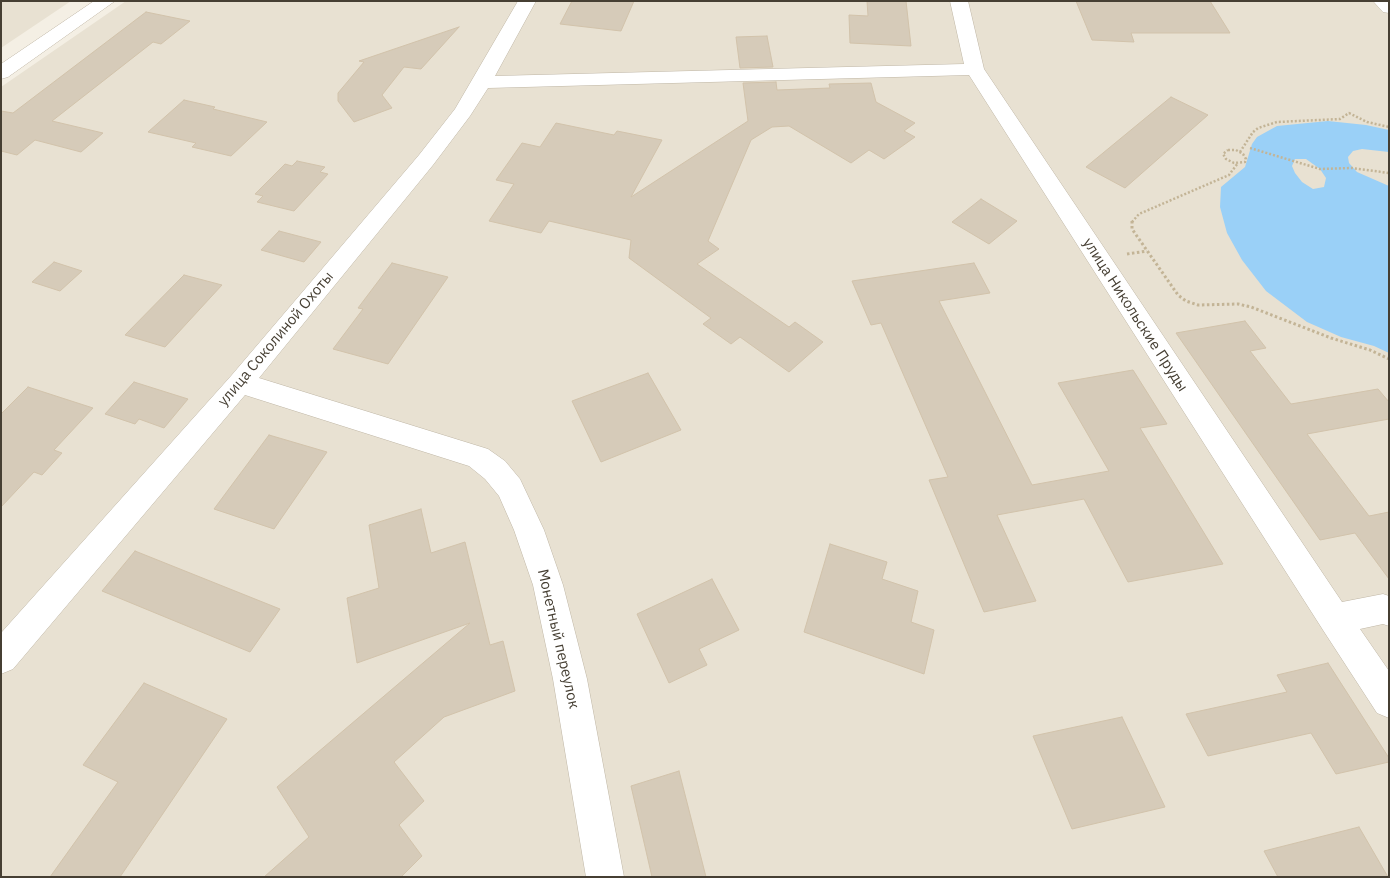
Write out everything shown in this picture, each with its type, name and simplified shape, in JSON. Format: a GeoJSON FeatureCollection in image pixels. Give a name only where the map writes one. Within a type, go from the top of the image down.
{"type":"FeatureCollection","features":[{"type":"Feature","properties":{"kind":"street"},"geometry":{"type":"LineString","coordinates":[[1,73],[106,1]]}},
{"type":"Feature","properties":{"kind":"street","name":"улица Соколиной Охоты"},"geometry":{"type":"LineString","coordinates":[[1,658],[240,383],[426,160],[482,82],[527,1]]}},
{"type":"Feature","properties":{"kind":"street","name":"улица Никольские Пруды"},"geometry":{"type":"LineString","coordinates":[[959,1],[975,70],[1389,701]]}},
{"type":"Feature","properties":{"kind":"street"},"geometry":{"type":"LineString","coordinates":[[1382,1],[1389,8]]}},
{"type":"Feature","properties":{"kind":"street"},"geometry":{"type":"LineString","coordinates":[[482,82],[975,70]]}},
{"type":"Feature","properties":{"kind":"street","name":"Монетный переулок"},"geometry":{"type":"LineString","coordinates":[[240,383],[478,457],[495,470],[510,488],[548,585],[570,679],[604,877]]}},
{"type":"Feature","properties":{"kind":"street"},"geometry":{"type":"LineString","coordinates":[[1334,619],[1383,609],[1389,611]]}},
{"type":"Feature","properties":{"kind":"path"},"geometry":{"type":"LineString","coordinates":[[1240,152],[1253,132],[1258,128],[1277,122],[1340,119],[1349,113],[1367,122],[1389,127]]}},
{"type":"Feature","properties":{"kind":"path"},"geometry":{"type":"LineString","coordinates":[[1250,148],[1320,169],[1352,168],[1389,173]]}},
{"type":"Feature","properties":{"kind":"path"},"geometry":{"type":"LineString","coordinates":[[1228,150],[1240,152],[1246,159],[1245,162],[1238,163],[1226,159],[1223,154],[1228,150]]}},
{"type":"Feature","properties":{"kind":"path"},"geometry":{"type":"LineString","coordinates":[[1238,163],[1229,175],[1134,217],[1132,221],[1132,229],[1178,295],[1186,301],[1198,305],[1238,304],[1260,309],[1331,338],[1376,352],[1389,359]]}},
{"type":"Feature","properties":{"kind":"shaded area"},"geometry":{"type":"Polygon","coordinates":[[[1,1],[71,1],[1,48],[1,1]]]}},
{"type":"Feature","properties":{"kind":"shaded area"},"geometry":{"type":"Polygon","coordinates":[[[126,1],[1389,1],[1389,877],[1,877],[1,87],[126,1]]]}},
{"type":"Feature","properties":{"kind":"water"},"geometry":{"type":"Polygon","coordinates":[[[1328,121],[1366,125],[1389,130],[1389,152],[1362,149],[1353,151],[1348,157],[1349,163],[1357,172],[1389,186],[1389,353],[1374,346],[1341,337],[1307,322],[1266,291],[1242,260],[1227,233],[1220,207],[1221,187],[1245,167],[1252,144],[1257,137],[1277,126],[1328,121]],[[1295,159],[1292,166],[1295,173],[1302,182],[1313,189],[1324,187],[1326,178],[1320,169],[1306,159],[1295,159]]]}},
{"type":"Feature","properties":{"kind":"building"},"geometry":{"type":"Polygon","coordinates":[[[572,1],[634,1],[621,31],[560,24],[572,1]]]}},
{"type":"Feature","properties":{"kind":"building"},"geometry":{"type":"Polygon","coordinates":[[[867,1],[906,1],[911,46],[850,43],[849,15],[868,16],[867,1]]]}},
{"type":"Feature","properties":{"kind":"building"},"geometry":{"type":"Polygon","coordinates":[[[1076,1],[1210,1],[1230,33],[1131,33],[1134,42],[1092,40],[1076,1]]]}},
{"type":"Feature","properties":{"kind":"building"},"geometry":{"type":"Polygon","coordinates":[[[146,12],[190,21],[161,44],[153,42],[52,121],[103,133],[81,152],[35,140],[17,155],[1,151],[1,111],[13,113],[146,12]]]}},
{"type":"Feature","properties":{"kind":"building"},"geometry":{"type":"Polygon","coordinates":[[[459,27],[421,69],[404,67],[382,95],[392,108],[354,122],[338,101],[338,93],[364,62],[359,61],[459,27]]]}},
{"type":"Feature","properties":{"kind":"building"},"geometry":{"type":"Polygon","coordinates":[[[767,36],[773,67],[740,68],[736,37],[767,36]]]}},
{"type":"Feature","properties":{"kind":"building"},"geometry":{"type":"Polygon","coordinates":[[[776,82],[777,90],[830,88],[829,84],[871,83],[876,102],[915,123],[904,131],[915,137],[884,159],[869,150],[851,163],[789,126],[772,127],[751,140],[708,241],[719,249],[697,264],[789,327],[795,322],[823,342],[789,372],[740,337],[731,344],[703,324],[711,318],[629,258],[631,240],[549,221],[541,233],[489,221],[514,184],[496,180],[522,143],[540,147],[556,123],[614,135],[617,131],[662,140],[631,197],[748,121],[743,83],[776,82]]]}},
{"type":"Feature","properties":{"kind":"building"},"geometry":{"type":"Polygon","coordinates":[[[1171,97],[1208,115],[1125,188],[1086,167],[1171,97]]]}},
{"type":"Feature","properties":{"kind":"building"},"geometry":{"type":"Polygon","coordinates":[[[184,100],[267,122],[231,156],[192,147],[196,143],[148,132],[184,100]]]}},
{"type":"Feature","properties":{"kind":"building"},"geometry":{"type":"Polygon","coordinates":[[[297,161],[325,167],[320,172],[328,174],[294,211],[257,202],[263,196],[255,194],[285,164],[292,166],[297,161]]]}},
{"type":"Feature","properties":{"kind":"building"},"geometry":{"type":"Polygon","coordinates":[[[981,199],[1017,221],[989,244],[952,222],[981,199]]]}},
{"type":"Feature","properties":{"kind":"building"},"geometry":{"type":"Polygon","coordinates":[[[279,231],[321,242],[304,262],[261,250],[279,231]]]}},
{"type":"Feature","properties":{"kind":"building"},"geometry":{"type":"Polygon","coordinates":[[[54,262],[82,271],[60,291],[32,282],[54,262]]]}},
{"type":"Feature","properties":{"kind":"building"},"geometry":{"type":"Polygon","coordinates":[[[392,263],[448,277],[388,364],[333,349],[363,309],[358,308],[392,263]]]}},
{"type":"Feature","properties":{"kind":"building"},"geometry":{"type":"Polygon","coordinates":[[[974,263],[990,293],[939,301],[1032,485],[1109,471],[1058,383],[1133,370],[1167,424],[1140,428],[1223,564],[1128,582],[1084,499],[997,515],[1036,601],[984,612],[929,480],[948,477],[881,323],[871,325],[852,281],[974,263]]]}},
{"type":"Feature","properties":{"kind":"building"},"geometry":{"type":"Polygon","coordinates":[[[184,275],[222,285],[165,347],[125,335],[184,275]]]}},
{"type":"Feature","properties":{"kind":"building"},"geometry":{"type":"Polygon","coordinates":[[[1245,321],[1266,348],[1250,351],[1291,404],[1378,389],[1389,402],[1389,419],[1307,434],[1369,516],[1389,512],[1389,579],[1355,533],[1320,540],[1176,333],[1245,321]]]}},
{"type":"Feature","properties":{"kind":"building"},"geometry":{"type":"Polygon","coordinates":[[[648,373],[681,430],[601,462],[572,401],[648,373]]]}},
{"type":"Feature","properties":{"kind":"building"},"geometry":{"type":"Polygon","coordinates":[[[134,382],[188,399],[164,428],[139,419],[135,424],[105,414],[134,382]]]}},
{"type":"Feature","properties":{"kind":"building"},"geometry":{"type":"Polygon","coordinates":[[[28,387],[93,408],[54,450],[62,453],[42,475],[34,472],[1,507],[1,414],[28,387]]]}},
{"type":"Feature","properties":{"kind":"building"},"geometry":{"type":"Polygon","coordinates":[[[269,435],[327,452],[274,529],[214,509],[269,435]]]}},
{"type":"Feature","properties":{"kind":"building"},"geometry":{"type":"Polygon","coordinates":[[[421,509],[431,553],[465,542],[490,645],[503,641],[515,691],[444,717],[394,762],[424,801],[399,825],[422,856],[401,877],[264,877],[309,837],[277,787],[470,623],[357,663],[347,598],[379,588],[369,525],[421,509]]]}},
{"type":"Feature","properties":{"kind":"building"},"geometry":{"type":"Polygon","coordinates":[[[830,544],[887,562],[882,579],[918,591],[911,622],[934,630],[924,674],[804,632],[830,544]]]}},
{"type":"Feature","properties":{"kind":"building"},"geometry":{"type":"Polygon","coordinates":[[[135,551],[280,609],[250,652],[102,591],[135,551]]]}},
{"type":"Feature","properties":{"kind":"building"},"geometry":{"type":"Polygon","coordinates":[[[712,579],[739,630],[699,649],[707,665],[669,683],[637,614],[712,579]]]}},
{"type":"Feature","properties":{"kind":"building"},"geometry":{"type":"Polygon","coordinates":[[[1328,663],[1389,758],[1389,762],[1336,774],[1311,733],[1208,756],[1186,714],[1287,692],[1277,675],[1328,663]]]}},
{"type":"Feature","properties":{"kind":"building"},"geometry":{"type":"Polygon","coordinates":[[[144,683],[227,719],[120,877],[50,877],[118,782],[83,765],[144,683]]]}},
{"type":"Feature","properties":{"kind":"building"},"geometry":{"type":"Polygon","coordinates":[[[1122,717],[1165,807],[1072,829],[1033,736],[1122,717]]]}},
{"type":"Feature","properties":{"kind":"building"},"geometry":{"type":"Polygon","coordinates":[[[679,771],[706,877],[652,877],[631,786],[679,771]]]}},
{"type":"Feature","properties":{"kind":"building"},"geometry":{"type":"Polygon","coordinates":[[[1359,827],[1388,877],[1278,877],[1264,851],[1359,827]]]}}]}
